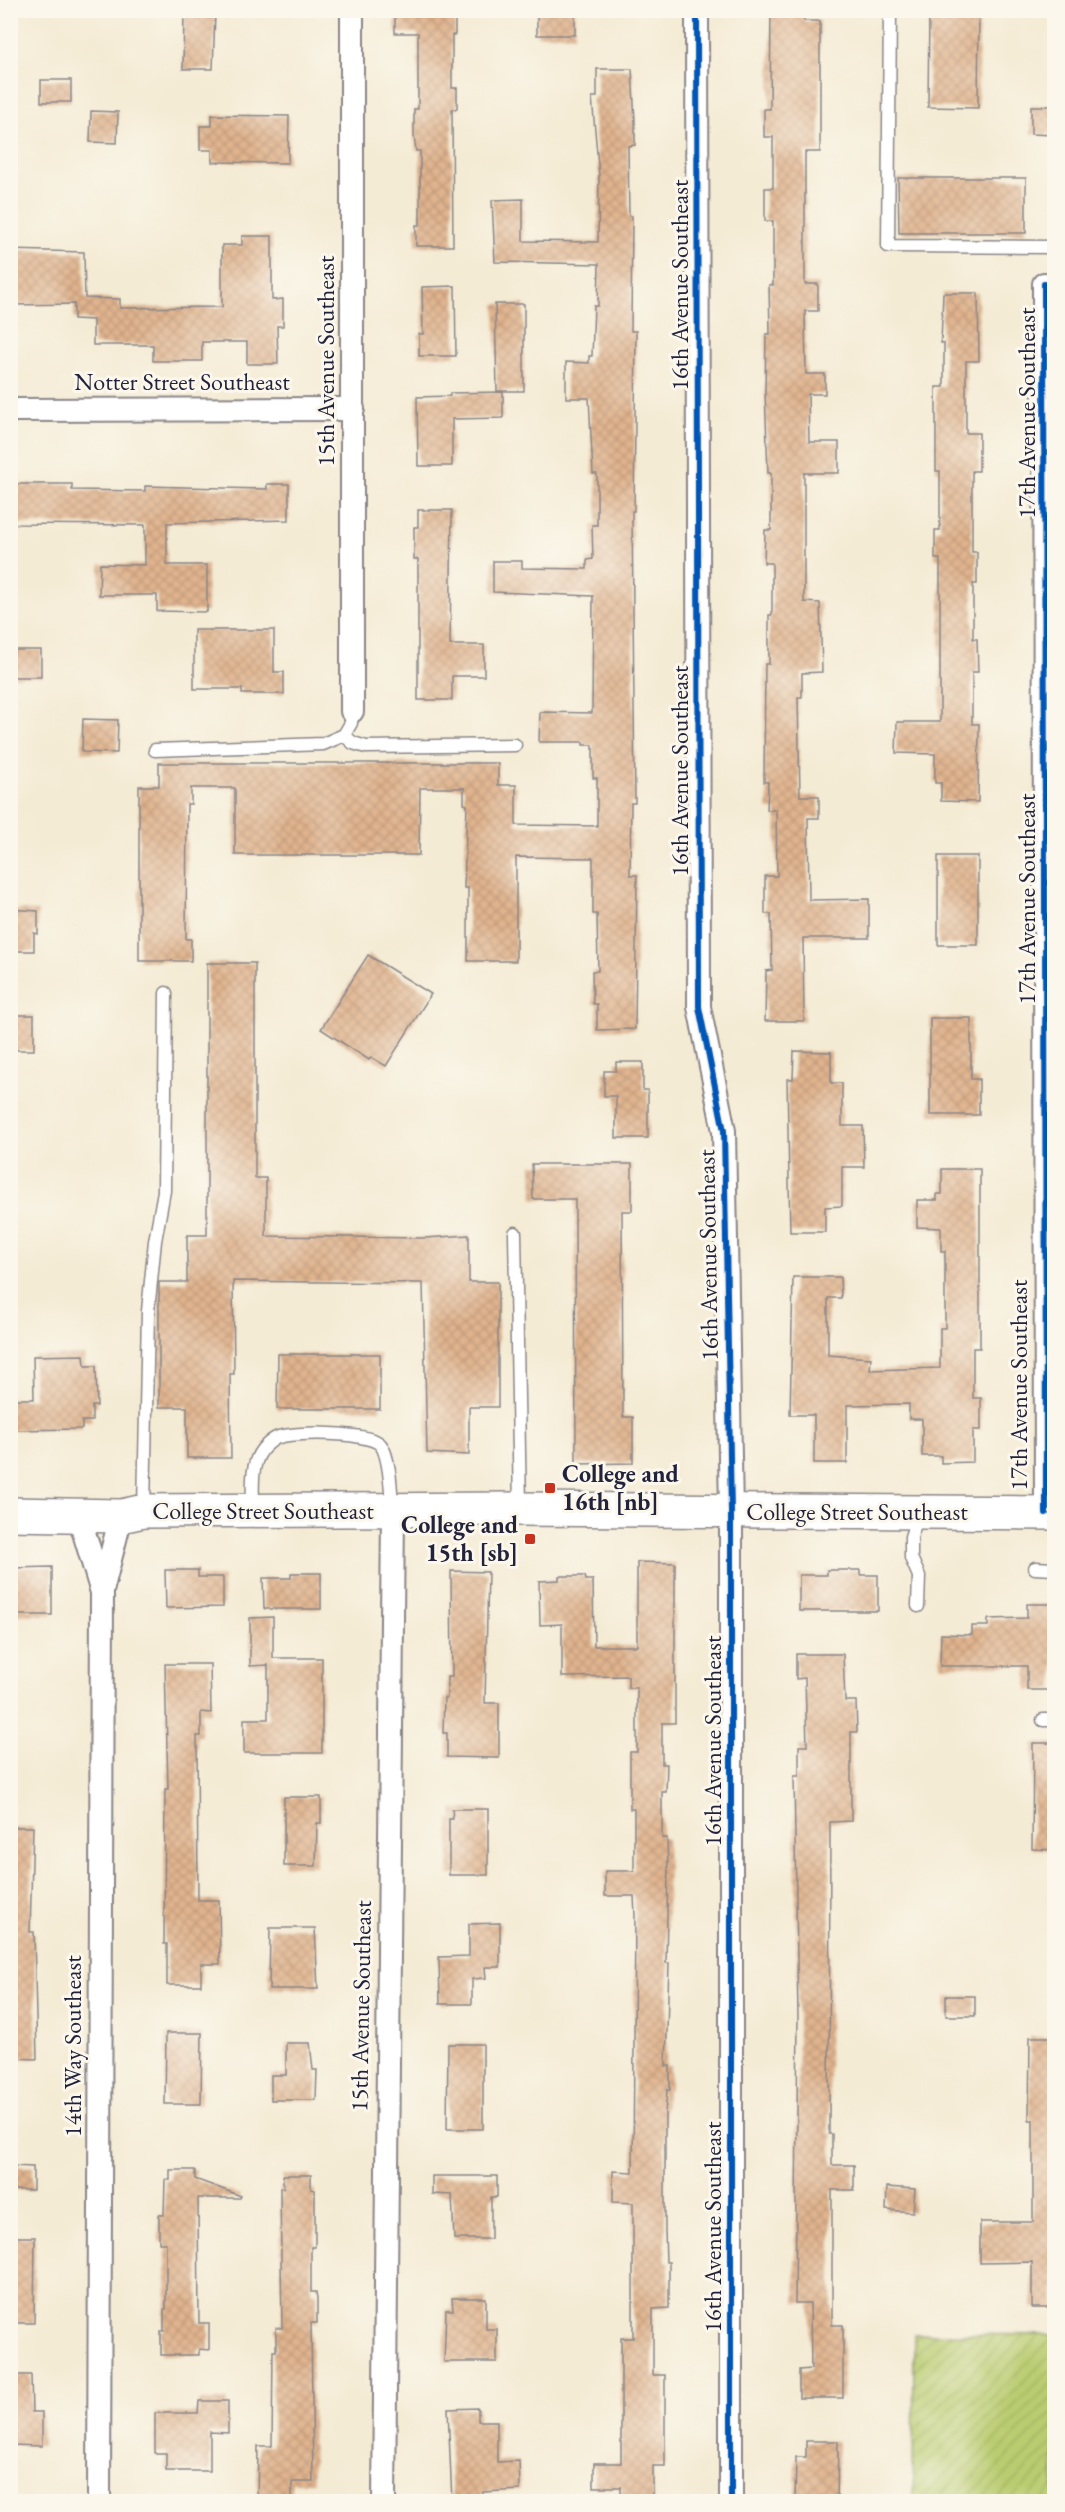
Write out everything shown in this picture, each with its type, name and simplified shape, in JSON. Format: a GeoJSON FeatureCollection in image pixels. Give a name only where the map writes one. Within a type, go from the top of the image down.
{"type":"FeatureCollection","features":[{"type":"Feature","properties":{"kind":"main road","name":"College Street Southeast"},"geometry":{"type":"LineString","coordinates":[[11,1515],[79,1516],[253,1511],[520,1509],[1050,1513]]}},
{"type":"Feature","properties":{"kind":"street","name":"15th Avenue Southeast"},"geometry":{"type":"LineString","coordinates":[[352,10],[352,711]]}},
{"type":"Feature","properties":{"kind":"street","name":"16th Avenue Southeast"},"geometry":{"type":"LineString","coordinates":[[697,10],[699,1007],[724,1131],[731,1512],[731,2502]]}},
{"type":"Feature","properties":{"kind":"street","name":"17th Avenue Southeast"},"geometry":{"type":"LineString","coordinates":[[1044,285],[1050,1513]]}},
{"type":"Feature","properties":{"kind":"street","name":"Notter Street Southeast"},"geometry":{"type":"LineString","coordinates":[[10,410],[353,409]]}},
{"type":"Feature","properties":{"kind":"street","name":"15th Avenue Southeast"},"geometry":{"type":"LineString","coordinates":[[384,2502],[393,1511]]}},
{"type":"Feature","properties":{"kind":"street","name":"14th Way Southeast"},"geometry":{"type":"LineString","coordinates":[[102,1591],[133,1514]]}},
{"type":"Feature","properties":{"kind":"street","name":"14th Way Southeast"},"geometry":{"type":"LineString","coordinates":[[79,1516],[102,1591],[99,2502]]}},
{"type":"Feature","properties":{"kind":"lane"},"geometry":{"type":"LineString","coordinates":[[890,10],[888,246],[1054,247]]}},
{"type":"Feature","properties":{"kind":"lane"},"geometry":{"type":"LineString","coordinates":[[155,750],[323,744],[344,735],[351,723],[352,711]]}},
{"type":"Feature","properties":{"kind":"lane"},"geometry":{"type":"LineString","coordinates":[[344,735],[353,743],[366,747],[515,745]]}},
{"type":"Feature","properties":{"kind":"lane"},"geometry":{"type":"LineString","coordinates":[[133,1514],[148,1311],[155,1241],[164,1191],[166,993]]}},
{"type":"Feature","properties":{"kind":"lane"},"geometry":{"type":"LineString","coordinates":[[515,1233],[520,1509]]}},
{"type":"Feature","properties":{"kind":"lane"},"geometry":{"type":"LineString","coordinates":[[253,1511],[254,1465],[262,1449],[276,1438],[360,1435],[372,1439],[386,1452],[393,1511]]}},
{"type":"Feature","properties":{"kind":"lane"},"geometry":{"type":"LineString","coordinates":[[918,1512],[911,1537],[911,1558],[919,1576],[918,1606]]}},
{"type":"Feature","properties":{"kind":"lane"},"geometry":{"type":"LineString","coordinates":[[1035,1568],[1054,1569]]}},
{"type":"Feature","properties":{"kind":"green space"},"geometry":{"type":"Polygon","coordinates":[[[914,2334],[1054,2335],[1054,2501],[913,2501],[914,2334]]]}},
{"type":"Feature","properties":{"kind":"building"},"geometry":{"type":"Polygon","coordinates":[[[395,10],[455,10],[455,35],[452,35],[452,88],[457,88],[457,109],[452,109],[453,246],[416,246],[416,225],[420,225],[420,151],[416,151],[414,136],[414,109],[418,109],[418,33],[395,33],[395,10]]]}},
{"type":"Feature","properties":{"kind":"building"},"geometry":{"type":"Polygon","coordinates":[[[537,10],[575,10],[575,35],[537,35],[537,10]]]}},
{"type":"Feature","properties":{"kind":"building"},"geometry":{"type":"Polygon","coordinates":[[[771,10],[804,10],[804,21],[820,21],[820,152],[805,152],[805,284],[818,284],[818,311],[805,311],[806,374],[825,374],[825,394],[808,394],[809,442],[839,442],[839,473],[804,473],[804,602],[820,603],[822,672],[802,673],[802,697],[798,697],[800,796],[819,796],[819,818],[808,818],[809,900],[869,899],[869,938],[803,938],[804,1021],[765,1021],[766,971],[772,970],[771,914],[765,914],[765,876],[777,876],[776,810],[767,810],[768,782],[764,782],[765,664],[769,664],[769,615],[772,615],[772,563],[764,563],[765,530],[771,530],[771,473],[768,473],[765,391],[766,334],[770,334],[769,285],[773,285],[773,221],[765,221],[765,188],[773,188],[773,137],[764,137],[764,109],[770,109],[771,10]]]}},
{"type":"Feature","properties":{"kind":"building"},"geometry":{"type":"Polygon","coordinates":[[[929,10],[979,10],[978,108],[928,107],[929,10]]]}},
{"type":"Feature","properties":{"kind":"building"},"geometry":{"type":"Polygon","coordinates":[[[184,13],[215,13],[213,69],[183,69],[184,13]]]}},
{"type":"Feature","properties":{"kind":"building"},"geometry":{"type":"Polygon","coordinates":[[[597,69],[632,69],[635,122],[635,145],[628,146],[629,216],[632,216],[631,331],[636,331],[634,511],[632,511],[635,803],[631,803],[630,875],[637,875],[635,1029],[597,1030],[597,1004],[593,1004],[592,971],[598,971],[597,914],[593,914],[593,858],[516,857],[516,961],[468,961],[468,888],[464,888],[467,805],[464,804],[464,788],[420,788],[419,855],[235,855],[235,788],[191,788],[191,804],[187,804],[186,939],[191,939],[191,961],[139,961],[139,786],[159,786],[159,763],[498,763],[498,785],[516,785],[516,825],[597,826],[597,778],[593,778],[593,745],[583,745],[583,742],[539,742],[540,712],[592,713],[593,596],[493,592],[493,561],[522,561],[522,568],[587,569],[587,560],[593,559],[592,525],[597,525],[597,474],[593,474],[589,398],[566,398],[566,362],[589,363],[589,356],[592,356],[594,306],[598,306],[599,264],[495,262],[492,200],[523,199],[523,241],[598,242],[599,176],[592,97],[597,97],[597,69]]]}},
{"type":"Feature","properties":{"kind":"building"},"geometry":{"type":"Polygon","coordinates":[[[41,80],[71,80],[71,102],[41,102],[41,80]]]}},
{"type":"Feature","properties":{"kind":"building"},"geometry":{"type":"Polygon","coordinates":[[[1031,106],[1054,106],[1054,135],[1031,134],[1031,106]]]}},
{"type":"Feature","properties":{"kind":"building"},"geometry":{"type":"Polygon","coordinates":[[[91,111],[118,112],[117,143],[90,142],[91,111]]]}},
{"type":"Feature","properties":{"kind":"building"},"geometry":{"type":"Polygon","coordinates":[[[212,115],[289,116],[288,163],[212,162],[212,150],[200,150],[200,126],[212,126],[212,115]]]}},
{"type":"Feature","properties":{"kind":"building"},"geometry":{"type":"Polygon","coordinates":[[[898,178],[1026,178],[1026,233],[899,233],[898,178]]]}},
{"type":"Feature","properties":{"kind":"building"},"geometry":{"type":"Polygon","coordinates":[[[242,236],[272,236],[272,300],[283,299],[283,326],[277,326],[278,364],[247,364],[247,342],[202,342],[202,361],[153,361],[153,345],[93,345],[93,320],[74,319],[74,304],[10,305],[10,250],[84,252],[85,298],[120,299],[120,308],[222,307],[222,245],[242,245],[242,236]]]}},
{"type":"Feature","properties":{"kind":"building"},"geometry":{"type":"Polygon","coordinates":[[[455,286],[456,356],[419,356],[419,334],[423,334],[422,287],[455,286]]]}},
{"type":"Feature","properties":{"kind":"building"},"geometry":{"type":"Polygon","coordinates":[[[943,293],[978,293],[979,361],[966,361],[966,433],[979,433],[979,471],[972,471],[972,552],[977,552],[977,584],[973,584],[973,639],[977,639],[978,672],[972,672],[972,724],[979,724],[978,802],[941,801],[941,783],[935,783],[935,754],[896,753],[897,722],[940,722],[940,559],[935,559],[935,530],[940,530],[940,471],[936,471],[936,387],[944,387],[944,343],[941,343],[943,293]]]}},
{"type":"Feature","properties":{"kind":"building"},"geometry":{"type":"Polygon","coordinates":[[[495,304],[524,304],[524,391],[497,391],[495,304]]]}},
{"type":"Feature","properties":{"kind":"building"},"geometry":{"type":"Polygon","coordinates":[[[503,392],[503,418],[452,419],[452,466],[418,466],[417,397],[450,396],[450,393],[503,392]]]}},
{"type":"Feature","properties":{"kind":"building"},"geometry":{"type":"Polygon","coordinates":[[[10,484],[72,484],[72,490],[145,491],[145,486],[267,489],[267,484],[289,484],[289,520],[167,523],[167,565],[207,565],[207,612],[157,611],[157,595],[99,595],[100,564],[145,565],[145,525],[10,524],[10,484]]]}},
{"type":"Feature","properties":{"kind":"building"},"geometry":{"type":"Polygon","coordinates":[[[418,510],[452,510],[450,645],[484,645],[484,676],[452,676],[452,700],[418,700],[418,559],[414,559],[414,527],[418,527],[418,510]]]}},
{"type":"Feature","properties":{"kind":"building"},"geometry":{"type":"Polygon","coordinates":[[[194,630],[274,630],[274,672],[284,672],[284,694],[242,694],[242,689],[194,689],[194,630]]]}},
{"type":"Feature","properties":{"kind":"building"},"geometry":{"type":"Polygon","coordinates":[[[10,650],[41,650],[41,677],[10,677],[10,650]]]}},
{"type":"Feature","properties":{"kind":"building"},"geometry":{"type":"Polygon","coordinates":[[[83,719],[118,720],[117,753],[82,752],[83,719]]]}},
{"type":"Feature","properties":{"kind":"building"},"geometry":{"type":"Polygon","coordinates":[[[938,856],[978,856],[978,945],[938,945],[938,856]]]}},
{"type":"Feature","properties":{"kind":"building"},"geometry":{"type":"Polygon","coordinates":[[[10,909],[38,911],[38,934],[34,933],[34,951],[10,951],[10,909]]]}},
{"type":"Feature","properties":{"kind":"building"},"geometry":{"type":"Polygon","coordinates":[[[368,955],[431,994],[386,1066],[371,1057],[369,1060],[321,1029],[368,955]]]}},
{"type":"Feature","properties":{"kind":"building"},"geometry":{"type":"Polygon","coordinates":[[[207,963],[255,963],[255,1178],[266,1178],[266,1236],[425,1238],[469,1235],[469,1282],[498,1282],[498,1407],[469,1407],[469,1455],[427,1453],[423,1283],[233,1281],[234,1374],[230,1374],[231,1458],[187,1458],[187,1407],[159,1407],[159,1282],[187,1282],[187,1235],[207,1235],[207,963]]]}},
{"type":"Feature","properties":{"kind":"building"},"geometry":{"type":"Polygon","coordinates":[[[10,1015],[34,1015],[34,1050],[10,1050],[10,1015]]]}},
{"type":"Feature","properties":{"kind":"building"},"geometry":{"type":"Polygon","coordinates":[[[930,1018],[971,1018],[971,1079],[979,1079],[979,1115],[930,1115],[930,1018]]]}},
{"type":"Feature","properties":{"kind":"building"},"geometry":{"type":"Polygon","coordinates":[[[794,1051],[831,1052],[831,1083],[842,1083],[842,1126],[863,1126],[864,1167],[842,1167],[842,1206],[825,1207],[825,1232],[790,1232],[787,1079],[793,1079],[794,1051]]]}},
{"type":"Feature","properties":{"kind":"building"},"geometry":{"type":"Polygon","coordinates":[[[616,1062],[643,1062],[643,1090],[648,1090],[648,1138],[616,1138],[616,1096],[604,1096],[604,1071],[616,1071],[616,1062]]]}},
{"type":"Feature","properties":{"kind":"building"},"geometry":{"type":"Polygon","coordinates":[[[532,1164],[632,1164],[632,1211],[622,1211],[623,1417],[633,1417],[633,1463],[576,1464],[575,1199],[533,1199],[532,1164]]]}},
{"type":"Feature","properties":{"kind":"building"},"geometry":{"type":"Polygon","coordinates":[[[942,1169],[980,1169],[980,1348],[973,1348],[973,1398],[981,1398],[981,1430],[973,1430],[973,1462],[941,1463],[941,1456],[922,1456],[922,1419],[909,1419],[909,1404],[847,1405],[847,1463],[814,1463],[814,1415],[790,1415],[793,1277],[840,1277],[841,1298],[828,1298],[828,1355],[871,1358],[870,1370],[940,1368],[940,1328],[945,1328],[945,1251],[941,1251],[941,1228],[917,1227],[917,1200],[937,1200],[937,1194],[942,1194],[942,1169]]]}},
{"type":"Feature","properties":{"kind":"building"},"geometry":{"type":"Polygon","coordinates":[[[278,1354],[380,1354],[380,1409],[277,1409],[278,1354]]]}},
{"type":"Feature","properties":{"kind":"building"},"geometry":{"type":"Polygon","coordinates":[[[84,1355],[85,1366],[96,1366],[97,1406],[92,1406],[92,1421],[82,1421],[82,1429],[10,1430],[10,1399],[34,1399],[33,1356],[84,1355]]]}},
{"type":"Feature","properties":{"kind":"building"},"geometry":{"type":"Polygon","coordinates":[[[637,1562],[675,1563],[675,1723],[662,1723],[662,1764],[667,1764],[666,1792],[662,1792],[662,1838],[667,1838],[668,1869],[666,1963],[669,1963],[666,2066],[670,2066],[670,2090],[667,2090],[665,2113],[665,2230],[666,2262],[669,2262],[669,2308],[653,2309],[653,2375],[665,2375],[665,2466],[653,2466],[653,2502],[621,2502],[621,2487],[594,2487],[594,2463],[621,2463],[621,2338],[633,2338],[633,2203],[613,2202],[613,2171],[633,2172],[635,1915],[634,1896],[605,1896],[605,1871],[634,1871],[634,1809],[630,1809],[630,1752],[637,1752],[637,1688],[628,1688],[628,1676],[562,1677],[562,1624],[540,1625],[539,1581],[559,1580],[559,1576],[585,1576],[586,1580],[593,1580],[594,1646],[637,1646],[637,1562]]]}},
{"type":"Feature","properties":{"kind":"building"},"geometry":{"type":"Polygon","coordinates":[[[52,1567],[52,1615],[10,1615],[10,1568],[52,1567]]]}},
{"type":"Feature","properties":{"kind":"building"},"geometry":{"type":"Polygon","coordinates":[[[165,1570],[198,1570],[198,1577],[223,1577],[223,1607],[166,1608],[165,1570]]]}},
{"type":"Feature","properties":{"kind":"building"},"geometry":{"type":"Polygon","coordinates":[[[827,1570],[860,1570],[860,1575],[878,1575],[878,1611],[799,1611],[799,1575],[827,1575],[827,1570]]]}},
{"type":"Feature","properties":{"kind":"building"},"geometry":{"type":"Polygon","coordinates":[[[451,1571],[488,1572],[485,1703],[499,1703],[499,1758],[447,1757],[447,1733],[443,1733],[447,1677],[452,1677],[451,1571]]]}},
{"type":"Feature","properties":{"kind":"building"},"geometry":{"type":"Polygon","coordinates":[[[291,1573],[321,1573],[321,1609],[264,1609],[263,1578],[291,1578],[291,1573]]]}},
{"type":"Feature","properties":{"kind":"building"},"geometry":{"type":"Polygon","coordinates":[[[1027,1604],[1054,1604],[1054,1690],[1027,1690],[1027,1666],[940,1666],[941,1634],[972,1635],[972,1626],[988,1626],[988,1619],[1027,1618],[1027,1604]]]}},
{"type":"Feature","properties":{"kind":"building"},"geometry":{"type":"Polygon","coordinates":[[[273,1617],[273,1658],[322,1658],[322,1753],[244,1753],[244,1719],[268,1719],[268,1665],[250,1666],[250,1618],[273,1617]]]}},
{"type":"Feature","properties":{"kind":"building"},"geometry":{"type":"Polygon","coordinates":[[[796,1654],[843,1654],[845,1701],[856,1701],[857,1732],[851,1732],[851,1821],[830,1822],[829,2134],[832,2134],[832,2165],[854,2165],[854,2190],[832,2190],[832,2325],[843,2325],[843,2398],[799,2398],[799,2370],[811,2369],[810,2303],[795,2303],[798,2018],[794,1776],[799,1776],[799,1746],[807,1746],[805,1678],[796,1679],[796,1654]]]}},
{"type":"Feature","properties":{"kind":"building"},"geometry":{"type":"Polygon","coordinates":[[[165,1664],[210,1664],[211,1713],[201,1712],[201,1736],[197,1736],[198,1900],[219,1900],[220,1964],[201,1964],[201,1985],[167,1985],[167,1944],[164,1944],[165,1789],[168,1789],[165,1664]]]}},
{"type":"Feature","properties":{"kind":"building"},"geometry":{"type":"Polygon","coordinates":[[[1033,1743],[1054,1743],[1054,1850],[1032,1849],[1033,1743]]]}},
{"type":"Feature","properties":{"kind":"building"},"geometry":{"type":"Polygon","coordinates":[[[284,1797],[321,1797],[321,1823],[317,1823],[316,1866],[284,1866],[284,1797]]]}},
{"type":"Feature","properties":{"kind":"building"},"geometry":{"type":"Polygon","coordinates":[[[452,1809],[488,1809],[488,1875],[449,1875],[449,1819],[453,1819],[452,1809]]]}},
{"type":"Feature","properties":{"kind":"building"},"geometry":{"type":"Polygon","coordinates":[[[10,1827],[33,1827],[30,1932],[34,1932],[37,2059],[10,2058],[10,1827]]]}},
{"type":"Feature","properties":{"kind":"building"},"geometry":{"type":"Polygon","coordinates":[[[500,1923],[500,1967],[485,1967],[486,1978],[472,1979],[472,2004],[440,2004],[439,1957],[469,1956],[469,1924],[500,1923]]]}},
{"type":"Feature","properties":{"kind":"building"},"geometry":{"type":"Polygon","coordinates":[[[270,1928],[315,1928],[318,1989],[269,1989],[270,1928]]]}},
{"type":"Feature","properties":{"kind":"building"},"geometry":{"type":"Polygon","coordinates":[[[946,1996],[975,1996],[975,2016],[946,2016],[946,1996]]]}},
{"type":"Feature","properties":{"kind":"building"},"geometry":{"type":"Polygon","coordinates":[[[166,2033],[202,2033],[201,2104],[165,2104],[166,2033]]]}},
{"type":"Feature","properties":{"kind":"building"},"geometry":{"type":"Polygon","coordinates":[[[1030,2037],[1054,2037],[1054,2308],[1032,2308],[1032,2262],[980,2263],[980,2222],[1033,2222],[1033,2120],[1029,2120],[1030,2037]]]}},
{"type":"Feature","properties":{"kind":"building"},"geometry":{"type":"Polygon","coordinates":[[[286,2043],[310,2043],[313,2070],[317,2070],[316,2100],[271,2100],[271,2075],[286,2075],[286,2043]]]}},
{"type":"Feature","properties":{"kind":"building"},"geometry":{"type":"Polygon","coordinates":[[[448,2044],[483,2044],[483,2129],[447,2129],[448,2044]]]}},
{"type":"Feature","properties":{"kind":"building"},"geometry":{"type":"Polygon","coordinates":[[[10,2166],[33,2167],[33,2190],[10,2190],[10,2166]]]}},
{"type":"Feature","properties":{"kind":"building"},"geometry":{"type":"Polygon","coordinates":[[[170,2170],[195,2170],[195,2179],[241,2196],[240,2198],[198,2198],[199,2323],[209,2323],[209,2350],[199,2349],[199,2355],[161,2355],[161,2331],[164,2331],[164,2309],[166,2309],[166,2243],[159,2243],[159,2215],[164,2215],[165,2180],[170,2180],[170,2170]]]}},
{"type":"Feature","properties":{"kind":"building"},"geometry":{"type":"Polygon","coordinates":[[[283,2175],[311,2175],[311,2189],[315,2190],[315,2247],[311,2247],[311,2292],[316,2292],[317,2298],[317,2323],[311,2323],[313,2482],[292,2482],[292,2501],[257,2501],[258,2446],[272,2446],[273,2351],[276,2351],[276,2328],[282,2328],[280,2188],[283,2188],[283,2175]]]}},
{"type":"Feature","properties":{"kind":"building"},"geometry":{"type":"Polygon","coordinates":[[[432,2176],[497,2176],[497,2197],[491,2197],[491,2239],[454,2239],[452,2195],[432,2194],[432,2176]]]}},
{"type":"Feature","properties":{"kind":"building"},"geometry":{"type":"Polygon","coordinates":[[[887,2187],[915,2189],[913,2212],[886,2210],[887,2187]]]}},
{"type":"Feature","properties":{"kind":"building"},"geometry":{"type":"Polygon","coordinates":[[[10,2237],[35,2237],[34,2323],[10,2323],[10,2237]]]}},
{"type":"Feature","properties":{"kind":"building"},"geometry":{"type":"Polygon","coordinates":[[[452,2298],[486,2298],[486,2329],[497,2329],[497,2362],[444,2362],[446,2310],[453,2310],[452,2298]]]}},
{"type":"Feature","properties":{"kind":"building"},"geometry":{"type":"Polygon","coordinates":[[[10,2375],[31,2375],[32,2412],[42,2412],[42,2446],[10,2445],[10,2375]]]}},
{"type":"Feature","properties":{"kind":"building"},"geometry":{"type":"Polygon","coordinates":[[[199,2401],[228,2401],[228,2433],[210,2432],[210,2471],[166,2471],[166,2453],[155,2453],[155,2413],[198,2413],[199,2401]]]}},
{"type":"Feature","properties":{"kind":"building"},"geometry":{"type":"Polygon","coordinates":[[[478,2408],[478,2421],[497,2421],[497,2462],[519,2461],[520,2490],[483,2492],[483,2501],[452,2502],[448,2409],[478,2408]]]}},
{"type":"Feature","properties":{"kind":"building"},"geometry":{"type":"Polygon","coordinates":[[[806,2441],[838,2441],[837,2502],[795,2502],[796,2457],[806,2457],[806,2441]]]}},
{"type":"Feature","properties":{"kind":"cycle path"},"geometry":{"type":"LineString","coordinates":[[697,10],[699,1007],[724,1131],[731,1512],[731,2502]]}},
{"type":"Feature","properties":{"kind":"cycle path"},"geometry":{"type":"LineString","coordinates":[[1044,284],[1046,1513]]}},
{"type":"Feature","properties":{"kind":"place","name":"College and 16th [nb]"},"geometry":{"type":"Point","coordinates":[550,1488]}},
{"type":"Feature","properties":{"kind":"place","name":"College and 15th [sb]"},"geometry":{"type":"Point","coordinates":[530,1539]}}]}
